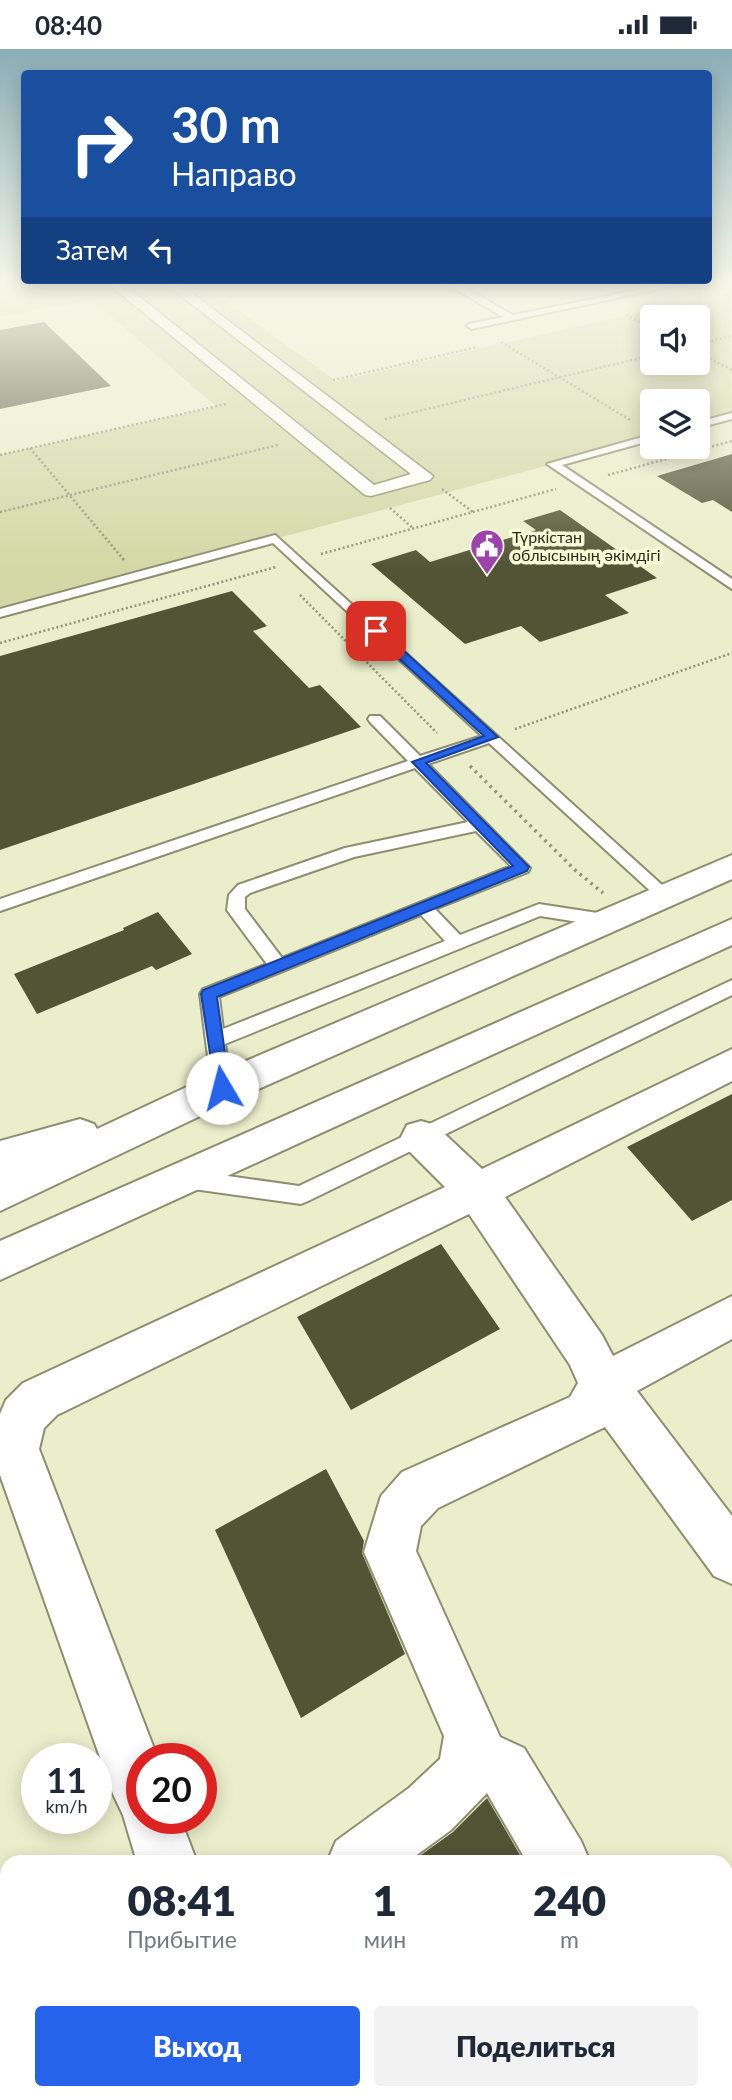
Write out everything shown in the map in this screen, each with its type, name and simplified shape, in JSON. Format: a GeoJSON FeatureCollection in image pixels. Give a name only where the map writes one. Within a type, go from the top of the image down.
{"type":"FeatureCollection","features":[{"type":"Feature","properties":{"kind":"street"},"geometry":{"type":"LineString","coordinates":[[231,377],[371,491],[424,476]]}},
{"type":"Feature","properties":{"kind":"street"},"geometry":{"type":"LineString","coordinates":[[294,377],[424,476]]}},
{"type":"Feature","properties":{"kind":"street"},"geometry":{"type":"LineString","coordinates":[[0,1193],[222,1088],[732,866]]}},
{"type":"Feature","properties":{"kind":"street"},"geometry":{"type":"LineString","coordinates":[[638,905],[718,937]]}},
{"type":"Feature","properties":{"kind":"street"},"geometry":{"type":"LineString","coordinates":[[0,1261],[718,937]]}},
{"type":"Feature","properties":{"kind":"street"},"geometry":{"type":"LineString","coordinates":[[126,1751],[15,1449],[23,1416],[40,1399],[477,1191],[732,1064]]}},
{"type":"Feature","properties":{"kind":"street"},"geometry":{"type":"LineString","coordinates":[[0,1158],[59,1142],[222,1088]]}},
{"type":"Feature","properties":{"kind":"street"},"geometry":{"type":"LineString","coordinates":[[421,1137],[477,1191],[586,1350],[603,1385],[732,1558]]}},
{"type":"Feature","properties":{"kind":"street"},"geometry":{"type":"LineString","coordinates":[[367,1855],[430,1809],[466,1774],[472,1735],[390,1552],[399,1514],[420,1490],[587,1413],[603,1385],[732,1315]]}},
{"type":"Feature","properties":{"kind":"street"},"geometry":{"type":"LineString","coordinates":[[470,1752],[504,1769],[556,1855]]}},
{"type":"Feature","properties":{"kind":"street"},"geometry":{"type":"LineString","coordinates":[[156,1834],[164,1855]]}},
{"type":"Feature","properties":{"kind":"lane"},"geometry":{"type":"LineString","coordinates":[[710,422],[732,416]]}},
{"type":"Feature","properties":{"kind":"lane"},"geometry":{"type":"LineString","coordinates":[[640,441],[553,464],[732,585]]}},
{"type":"Feature","properties":{"kind":"lane"},"geometry":{"type":"LineString","coordinates":[[0,613],[275,538],[492,737],[638,905]]}},
{"type":"Feature","properties":{"kind":"lane"},"geometry":{"type":"LineString","coordinates":[[222,1088],[209,994],[522,867],[375,719]]}},
{"type":"Feature","properties":{"kind":"lane"},"geometry":{"type":"LineString","coordinates":[[0,905],[492,737]]}},
{"type":"Feature","properties":{"kind":"lane"},"geometry":{"type":"LineString","coordinates":[[278,965],[236,910],[237,895],[244,889],[351,852],[480,825]]}},
{"type":"Feature","properties":{"kind":"lane"},"geometry":{"type":"LineString","coordinates":[[215,1040],[539,910],[638,905]]}},
{"type":"Feature","properties":{"kind":"lane"},"geometry":{"type":"LineString","coordinates":[[423,907],[457,943]]}},
{"type":"Feature","properties":{"kind":"lane"},"geometry":{"type":"LineString","coordinates":[[182,1179],[301,1195],[732,987]]}},
{"type":"Feature","properties":{"kind":"path"},"geometry":{"type":"LineString","coordinates":[[306,386],[347,377]]}},
{"type":"Feature","properties":{"kind":"path"},"geometry":{"type":"LineString","coordinates":[[559,377],[640,425]]}},
{"type":"Feature","properties":{"kind":"path"},"geometry":{"type":"LineString","coordinates":[[0,455],[256,397]]}},
{"type":"Feature","properties":{"kind":"path"},"geometry":{"type":"LineString","coordinates":[[0,643],[732,440]]}},
{"type":"Feature","properties":{"kind":"path"},"geometry":{"type":"LineString","coordinates":[[30,448],[138,577]]}},
{"type":"Feature","properties":{"kind":"path"},"geometry":{"type":"LineString","coordinates":[[424,476],[473,512]]}},
{"type":"Feature","properties":{"kind":"path"},"geometry":{"type":"LineString","coordinates":[[249,545],[282,577]]}},
{"type":"Feature","properties":{"kind":"path"},"geometry":{"type":"LineString","coordinates":[[292,587],[575,870],[638,905]]}},
{"type":"Feature","properties":{"kind":"path"},"geometry":{"type":"LineString","coordinates":[[492,737],[732,653]]}},
{"type":"Feature","properties":{"kind":"green space"},"geometry":{"type":"Polygon","coordinates":[[[182,377],[330,377],[336,381],[355,377],[731,377],[732,416],[710,422],[710,389],[640,389],[640,441],[0,613],[0,455],[217,407],[182,377]]]}},
{"type":"Feature","properties":{"kind":"building"},"geometry":{"type":"Polygon","coordinates":[[[0,377],[101,377],[111,386],[0,409],[0,377]]]}},
{"type":"Feature","properties":{"kind":"building"},"geometry":{"type":"Polygon","coordinates":[[[732,454],[732,512],[713,500],[702,503],[657,476],[732,454]]]}},
{"type":"Feature","properties":{"kind":"building","name":"Түркістан облысының әкімдігі"},"geometry":{"type":"Polygon","coordinates":[[[560,510],[657,578],[605,595],[629,613],[540,642],[521,626],[465,644],[371,564],[416,550],[430,562],[536,530],[523,521],[560,510]]]}},
{"type":"Feature","properties":{"kind":"building"},"geometry":{"type":"Polygon","coordinates":[[[232,591],[267,626],[253,631],[309,688],[320,685],[361,727],[0,850],[0,656],[232,591]]]}},
{"type":"Feature","properties":{"kind":"building"},"geometry":{"type":"Polygon","coordinates":[[[158,912],[192,954],[156,970],[152,966],[37,1014],[14,974],[124,930],[123,928],[158,912]]]}},
{"type":"Feature","properties":{"kind":"building"},"geometry":{"type":"Polygon","coordinates":[[[732,1094],[732,1200],[692,1221],[627,1147],[732,1094]]]}},
{"type":"Feature","properties":{"kind":"building"},"geometry":{"type":"Polygon","coordinates":[[[441,1244],[500,1329],[351,1410],[297,1317],[441,1244]]]}},
{"type":"Feature","properties":{"kind":"building"},"geometry":{"type":"Polygon","coordinates":[[[326,1469],[364,1541],[362,1553],[405,1654],[301,1718],[215,1530],[326,1469]]]}},
{"type":"Feature","properties":{"kind":"building"},"geometry":{"type":"Polygon","coordinates":[[[487,1798],[520,1855],[421,1855],[453,1832],[487,1798]]]}},
{"type":"Feature","properties":{"kind":"place","name":"Түркістан облысының әкімдігі"},"geometry":{"type":"Point","coordinates":[487,576]}},
{"type":"Feature","properties":{"kind":"route"},"geometry":{"type":"LineString","coordinates":[[222,1088],[209,994],[522,867],[418,762],[492,737],[376,631]]}}]}
